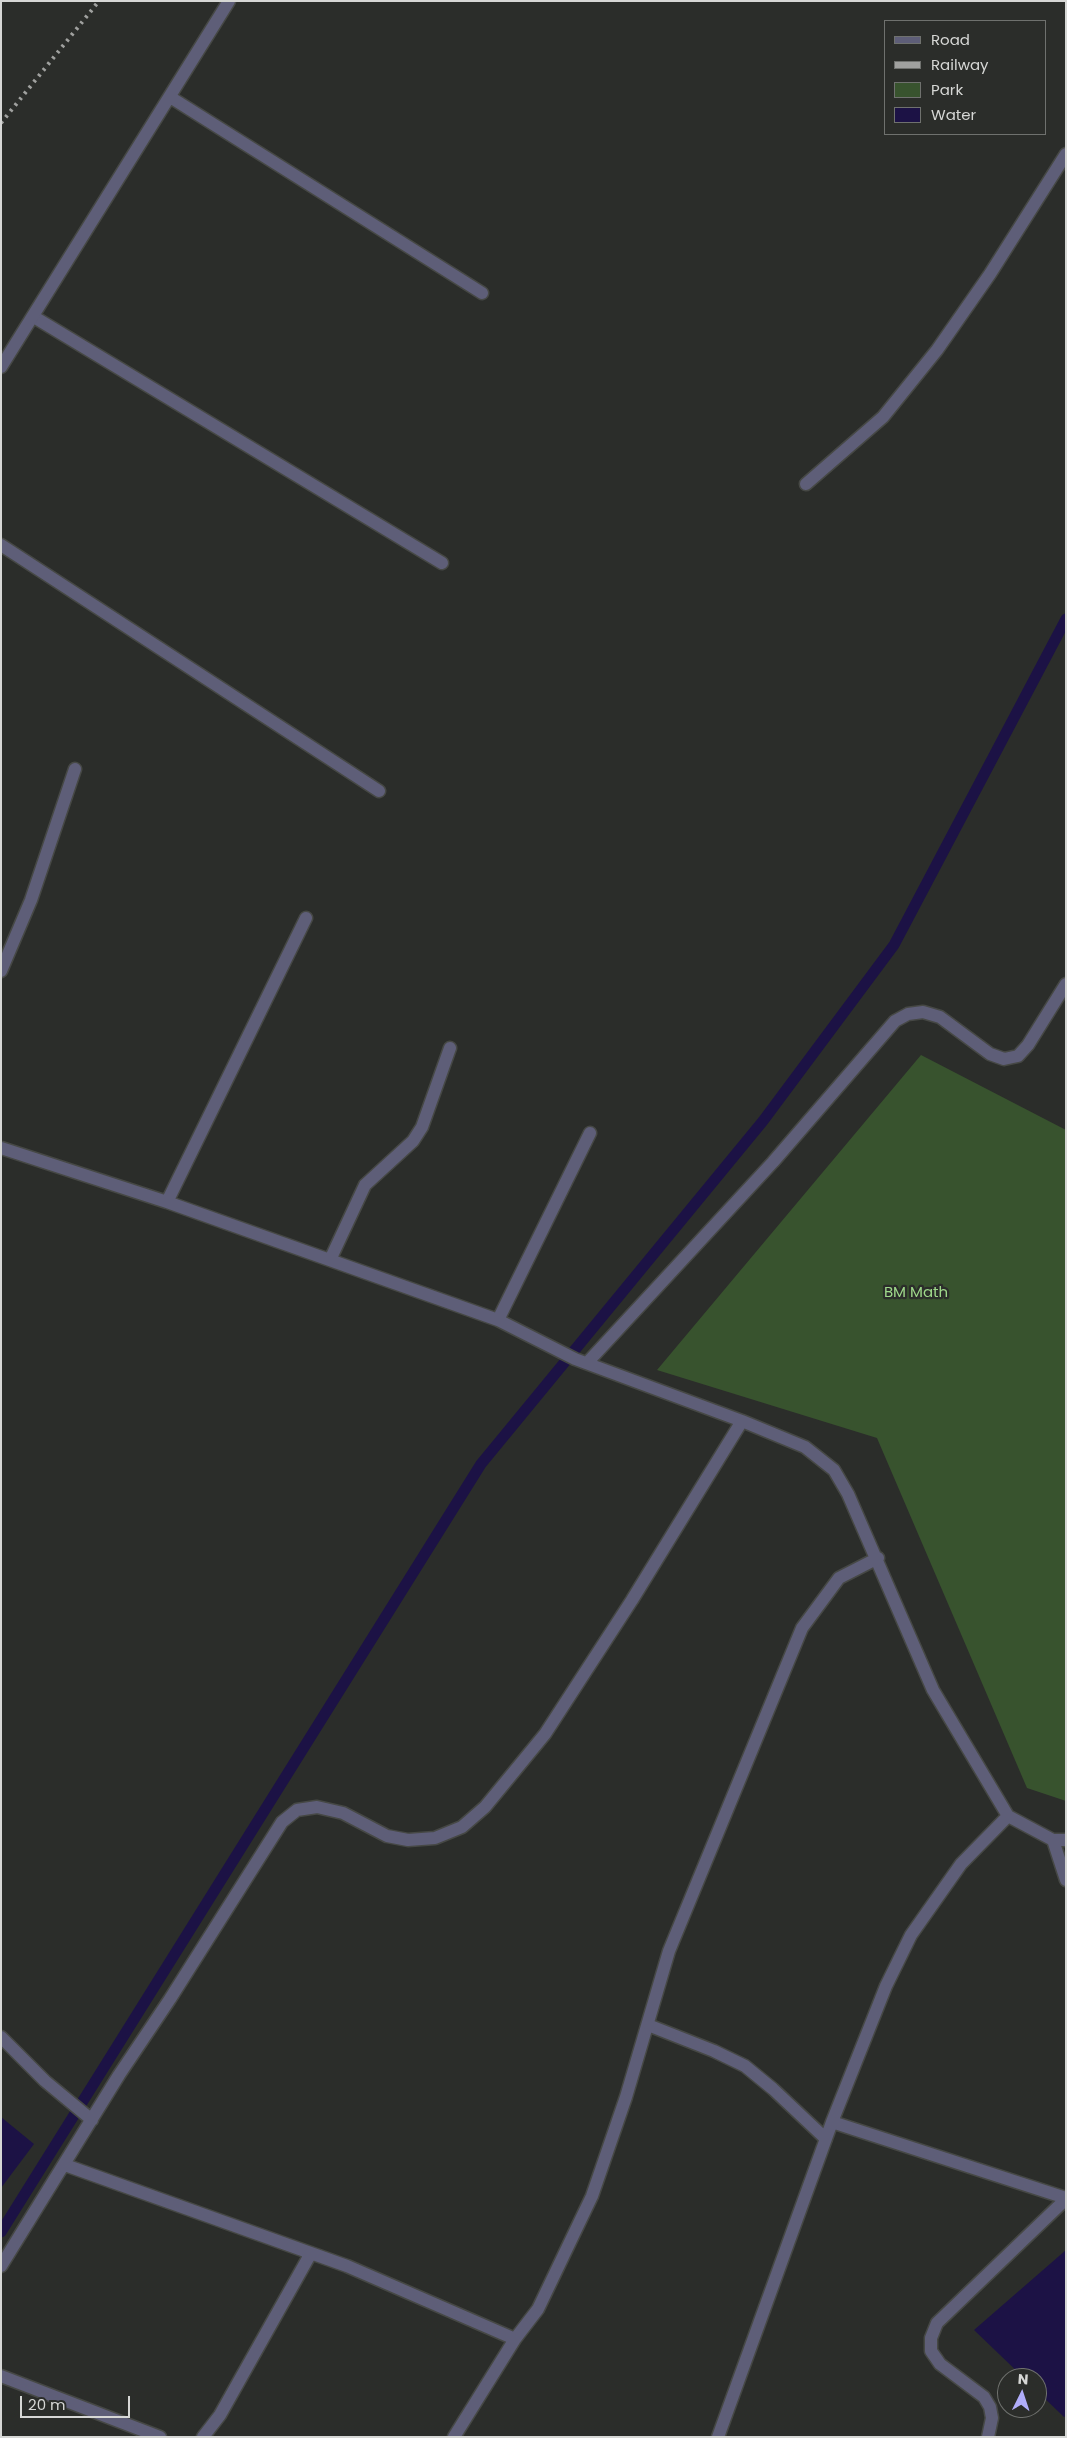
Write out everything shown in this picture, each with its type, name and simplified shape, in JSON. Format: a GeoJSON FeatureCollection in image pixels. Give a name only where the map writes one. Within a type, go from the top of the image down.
{"type":"FeatureCollection","features":[{"type":"Feature","properties":{"kind":"street"},"geometry":{"type":"LineString","coordinates":[[1,367],[229,1]]}},
{"type":"Feature","properties":{"kind":"street"},"geometry":{"type":"LineString","coordinates":[[170,97],[482,293]]}},
{"type":"Feature","properties":{"kind":"street"},"geometry":{"type":"LineString","coordinates":[[806,484],[883,417],[937,350],[990,274],[1066,154]]}},
{"type":"Feature","properties":{"kind":"street"},"geometry":{"type":"LineString","coordinates":[[34,316],[442,563]]}},
{"type":"Feature","properties":{"kind":"street"},"geometry":{"type":"LineString","coordinates":[[1,545],[379,791]]}},
{"type":"Feature","properties":{"kind":"street"},"geometry":{"type":"LineString","coordinates":[[1,971],[31,900],[75,770]]}},
{"type":"Feature","properties":{"kind":"street"},"geometry":{"type":"LineString","coordinates":[[167,1202],[306,918]]}},
{"type":"Feature","properties":{"kind":"street"},"geometry":{"type":"LineString","coordinates":[[581,1361],[773,1162],[895,1021],[908,1014],[923,1012],[932,1014],[940,1017],[990,1054],[1004,1059],[1018,1056],[1028,1046],[1066,984]]}},
{"type":"Feature","properties":{"kind":"street"},"geometry":{"type":"LineString","coordinates":[[330,1260],[365,1185],[406,1147],[422,1126],[450,1048]]}},
{"type":"Feature","properties":{"kind":"street"},"geometry":{"type":"LineString","coordinates":[[498,1320],[590,1133]]}},
{"type":"Feature","properties":{"kind":"street"},"geometry":{"type":"LineString","coordinates":[[1,1148],[167,1202],[498,1320],[581,1361],[742,1421],[804,1447],[834,1470],[848,1494],[878,1558],[933,1690],[1008,1816],[1059,1840],[1066,1880]]}},
{"type":"Feature","properties":{"kind":"street"},"geometry":{"type":"LineString","coordinates":[[1,2266],[282,1822],[297,1810],[317,1807],[342,1814],[386,1836],[408,1840],[435,1838],[462,1827],[485,1807],[545,1734],[632,1600],[742,1421]]}},
{"type":"Feature","properties":{"kind":"street"},"geometry":{"type":"LineString","coordinates":[[454,2437],[515,2339],[538,2308],[592,2196],[648,2025],[669,1951],[802,1628],[839,1578],[878,1558]]}},
{"type":"Feature","properties":{"kind":"street"},"geometry":{"type":"LineString","coordinates":[[718,2437],[832,2122],[886,1986],[911,1936],[961,1864],[1008,1816]]}},
{"type":"Feature","properties":{"kind":"street"},"geometry":{"type":"LineString","coordinates":[[648,2025],[714,2051],[745,2066],[773,2089],[826,2140]]}},
{"type":"Feature","properties":{"kind":"street"},"geometry":{"type":"LineString","coordinates":[[1,2037],[45,2081],[92,2120]]}},
{"type":"Feature","properties":{"kind":"street"},"geometry":{"type":"LineString","coordinates":[[832,2122],[1066,2198],[937,2323],[931,2338],[931,2351],[940,2364],[984,2397],[990,2407],[992,2418],[988,2437]]}},
{"type":"Feature","properties":{"kind":"street"},"geometry":{"type":"LineString","coordinates":[[65,2165],[347,2266],[515,2339]]}},
{"type":"Feature","properties":{"kind":"street"},"geometry":{"type":"LineString","coordinates":[[204,2437],[220,2414],[311,2253]]}},
{"type":"Feature","properties":{"kind":"street"},"geometry":{"type":"LineString","coordinates":[[1,2376],[160,2437]]}},
{"type":"Feature","properties":{"kind":"green space","name":"BM Math"},"geometry":{"type":"Polygon","coordinates":[[[921,1055],[1066,1130],[1066,1801],[1027,1788],[877,1438],[657,1370],[921,1055]]]}},
{"type":"Feature","properties":{"kind":"water"},"geometry":{"type":"Polygon","coordinates":[[[1,2117],[34,2144],[1,2188],[1,2117]]]}},
{"type":"Feature","properties":{"kind":"water"},"geometry":{"type":"Polygon","coordinates":[[[1066,2250],[1066,2416],[1064,2417],[1047,2401],[1047,2368],[1014,2368],[974,2330],[1066,2250]]]}},
{"type":"Feature","properties":{"kind":"waterway"},"geometry":{"type":"LineString","coordinates":[[1,2232],[481,1464],[763,1121],[894,945],[1066,619]]}},
{"type":"Feature","properties":{"kind":"railway"},"geometry":{"type":"LineString","coordinates":[[1,123],[99,1]]}}]}
